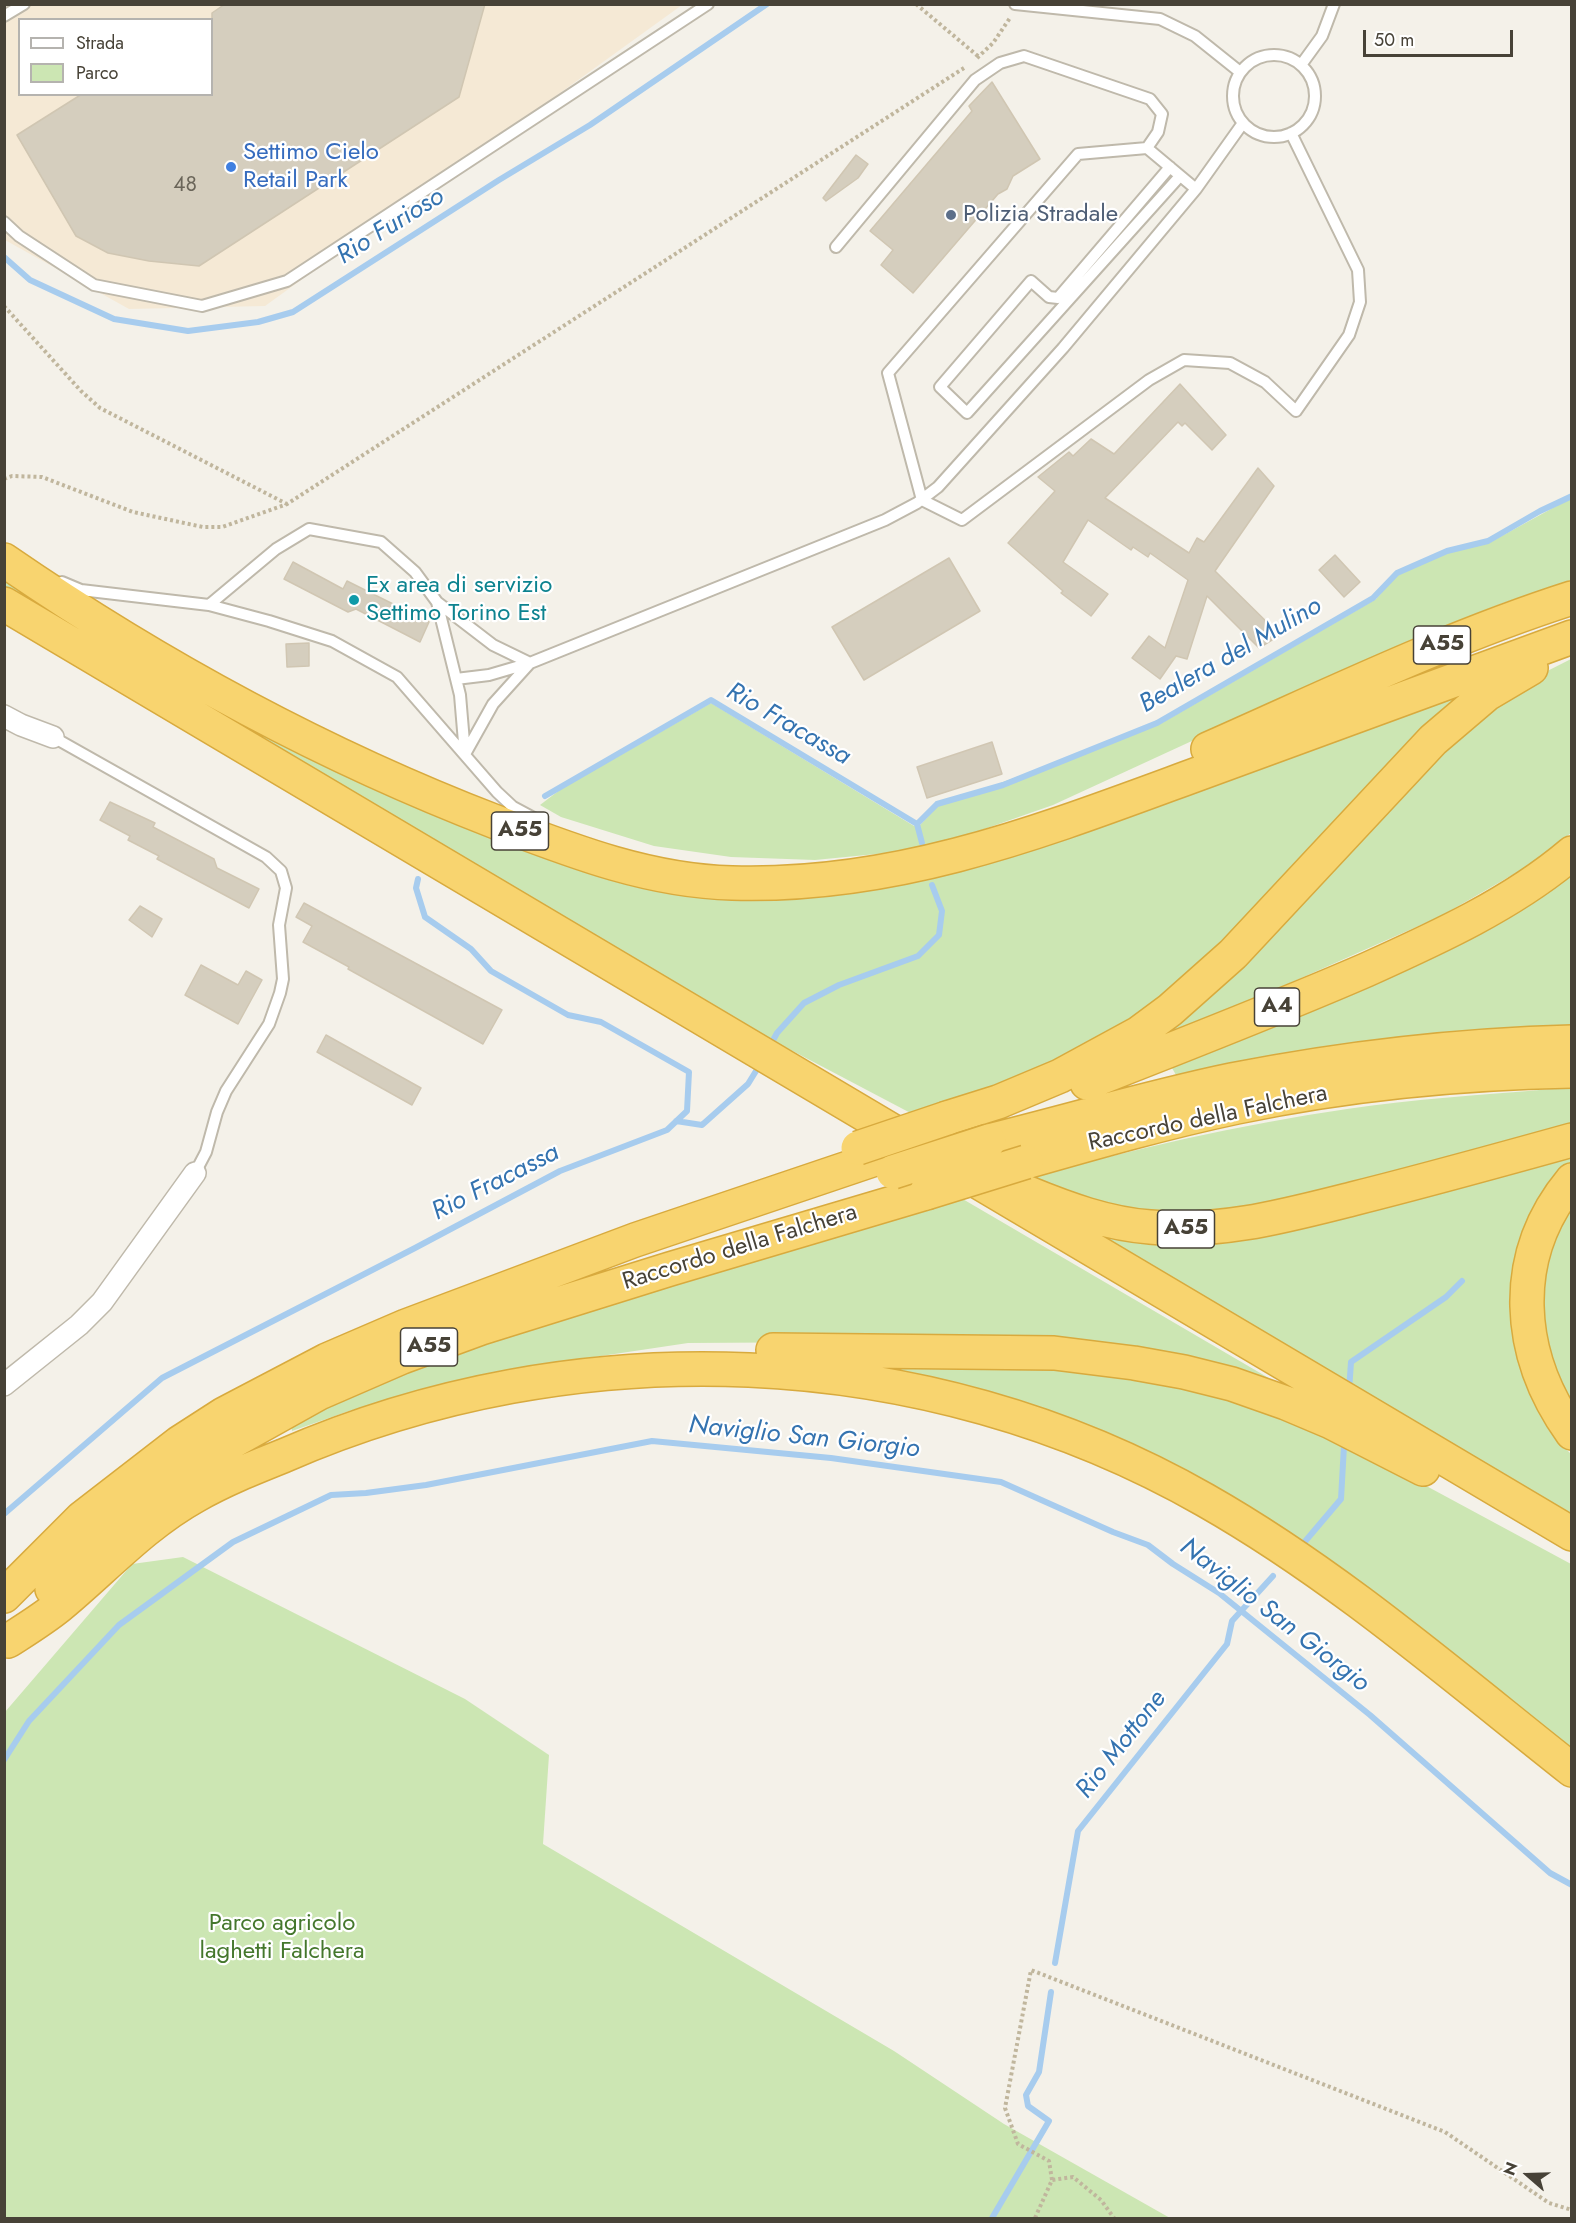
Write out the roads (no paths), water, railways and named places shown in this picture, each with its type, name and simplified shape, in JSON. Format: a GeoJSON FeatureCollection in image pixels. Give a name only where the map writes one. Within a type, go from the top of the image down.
{"type":"FeatureCollection","features":[{"type":"Feature","properties":{"kind":"highway","name":"A55"},"geometry":{"type":"LineString","coordinates":[[4,560],[115,633],[192,679],[312,742],[384,776],[561,848],[626,867],[686,879],[729,883],[799,882],[885,872],[974,852],[1088,814],[1185,759],[1449,642],[1572,597]]}},
{"type":"Feature","properties":{"kind":"highway","name":"A55"},"geometry":{"type":"LineString","coordinates":[[4,604],[820,1088],[1008,1185],[1078,1213],[1149,1227],[1183,1229],[1230,1226],[1274,1219],[1572,1140]]}},
{"type":"Feature","properties":{"kind":"highway"},"geometry":{"type":"LineString","coordinates":[[1088,814],[1572,638]]}},
{"type":"Feature","properties":{"kind":"highway"},"geometry":{"type":"LineString","coordinates":[[967,1129],[998,1102],[1060,1076],[1139,1033],[1170,1010],[1233,954],[1402,770],[1458,717],[1487,694],[1572,644]]}},
{"type":"Feature","properties":{"kind":"highway","name":"A4"},"geometry":{"type":"LineString","coordinates":[[813,1182],[1005,1115],[1305,996],[1413,949],[1471,920],[1520,890],[1572,853]]}},
{"type":"Feature","properties":{"kind":"highway","name":"Raccordo della Falchera"},"geometry":{"type":"LineString","coordinates":[[967,1129],[1305,1067],[1463,1048],[1572,1042]]}},
{"type":"Feature","properties":{"kind":"highway","name":"Raccordo della Falchera"},"geometry":{"type":"LineString","coordinates":[[6,1644],[89,1546],[182,1474],[233,1441],[319,1393],[402,1357],[492,1324],[637,1278],[1026,1162],[1238,1107],[1307,1095],[1438,1078],[1572,1071]]}},
{"type":"Feature","properties":{"kind":"highway"},"geometry":{"type":"LineString","coordinates":[[820,1088],[1572,1534]]}},
{"type":"Feature","properties":{"kind":"highway"},"geometry":{"type":"LineString","coordinates":[[1572,1180],[1542,1226],[1531,1264],[1526,1303],[1528,1330],[1540,1377],[1561,1418],[1572,1433]]}},
{"type":"Feature","properties":{"kind":"highway","name":"Raccordo della Falchera"},"geometry":{"type":"LineString","coordinates":[[4,1596],[82,1518],[131,1478],[179,1443],[272,1387],[406,1326],[665,1229],[813,1182]]}},
{"type":"Feature","properties":{"kind":"highway"},"geometry":{"type":"LineString","coordinates":[[6,1644],[57,1607],[153,1523],[196,1496],[358,1424],[472,1393],[735,1350],[1054,1353],[1184,1372],[1232,1384],[1331,1422],[1572,1542]]}},
{"type":"Feature","properties":{"kind":"highway"},"geometry":{"type":"LineString","coordinates":[[584,1376],[660,1368],[777,1370],[835,1376],[882,1383],[994,1410],[1071,1438],[1149,1471],[1203,1499],[1288,1551],[1386,1623],[1572,1770]]}},
{"type":"Feature","properties":{"kind":"street"},"geometry":{"type":"LineString","coordinates":[[4,716],[53,737]]}},
{"type":"Feature","properties":{"kind":"street"},"geometry":{"type":"LineString","coordinates":[[4,1385],[71,1332],[102,1302],[195,1173]]}},
{"type":"Feature","properties":{"kind":"lane"},"geometry":{"type":"LineString","coordinates":[[4,16],[24,4]]}},
{"type":"Feature","properties":{"kind":"lane"},"geometry":{"type":"LineString","coordinates":[[4,222],[19,236],[94,285],[202,306],[276,284],[297,274],[708,4]]}},
{"type":"Feature","properties":{"kind":"lane"},"geometry":{"type":"LineString","coordinates":[[1300,65],[1322,36],[1334,4]]}},
{"type":"Feature","properties":{"kind":"lane"},"geometry":{"type":"LineString","coordinates":[[1017,5],[1160,19],[1195,36],[1240,72]]}},
{"type":"Feature","properties":{"kind":"lane"},"geometry":{"type":"LineString","coordinates":[[1276,55],[1289,58],[1300,65],[1311,81],[1314,101],[1310,114],[1302,125],[1291,133],[1265,136],[1253,131],[1243,123],[1235,111],[1233,98],[1234,84],[1240,72],[1250,62],[1262,56],[1276,55]]}},
{"type":"Feature","properties":{"kind":"lane"},"geometry":{"type":"LineString","coordinates":[[836,247],[975,80],[1000,63],[1024,56],[1150,99],[1162,114],[1158,132],[1147,148]]}},
{"type":"Feature","properties":{"kind":"lane"},"geometry":{"type":"LineString","coordinates":[[456,678],[489,675],[530,663],[885,520],[922,500],[938,487],[1063,348],[1196,189],[1243,123]]}},
{"type":"Feature","properties":{"kind":"lane"},"geometry":{"type":"LineString","coordinates":[[1196,189],[1147,148],[1078,154],[888,373],[922,500],[962,520],[1149,380],[1184,360],[1230,363],[1265,382],[1296,411],[1349,336],[1360,302],[1358,270],[1291,133]]}},
{"type":"Feature","properties":{"kind":"lane"},"geometry":{"type":"LineString","coordinates":[[1170,167],[1059,298],[1049,297],[1030,281],[940,387],[967,413],[1180,176]]}},
{"type":"Feature","properties":{"kind":"lane"},"geometry":{"type":"LineString","coordinates":[[209,605],[276,549],[309,529],[381,542],[415,572],[437,602],[493,645],[530,663]]}},
{"type":"Feature","properties":{"kind":"lane"},"geometry":{"type":"LineString","coordinates":[[56,579],[81,590],[209,605],[332,641],[397,677],[497,792],[513,807],[529,817],[550,825]]}},
{"type":"Feature","properties":{"kind":"lane"},"geometry":{"type":"LineString","coordinates":[[437,602],[460,694],[465,754]]}},
{"type":"Feature","properties":{"kind":"lane"},"geometry":{"type":"LineString","coordinates":[[465,754],[493,704],[530,663]]}},
{"type":"Feature","properties":{"kind":"lane"},"geometry":{"type":"LineString","coordinates":[[53,737],[266,857],[275,863],[284,877],[286,888],[279,926],[283,979],[276,1009],[269,1024],[226,1091],[217,1112],[206,1152],[195,1173]]}},
{"type":"Feature","properties":{"kind":"lane"},"geometry":{"type":"LineString","coordinates":[[589,845],[626,867]]}},
{"type":"Feature","properties":{"kind":"waterway","name":"Rio Furioso"},"geometry":{"type":"LineString","coordinates":[[4,257],[30,280],[114,319],[188,331],[258,322],[293,312],[499,180],[590,125],[767,4]]}},
{"type":"Feature","properties":{"kind":"waterway","name":"Bealera del Mulino"},"geometry":{"type":"LineString","coordinates":[[922,843],[917,824],[937,804],[1003,785],[1157,723],[1373,598],[1397,573],[1447,551],[1488,541],[1540,511],[1572,496]]}},
{"type":"Feature","properties":{"kind":"waterway","name":"Rio Fracassa"},"geometry":{"type":"LineString","coordinates":[[545,796],[711,700],[917,824]]}},
{"type":"Feature","properties":{"kind":"waterway","name":"Rio Fracassa"},"geometry":{"type":"LineString","coordinates":[[4,1514],[162,1378],[560,1171],[667,1130],[687,1111],[689,1072],[601,1022],[568,1015],[491,971],[471,949],[425,917],[416,888],[418,879]]}},
{"type":"Feature","properties":{"kind":"waterway","name":"Bealera del Mulino"},"geometry":{"type":"LineString","coordinates":[[770,1046],[777,1033],[804,1003],[839,985],[918,956],[939,935],[942,911],[932,885]]}},
{"type":"Feature","properties":{"kind":"waterway","name":"Bealera del Mulino"},"geometry":{"type":"LineString","coordinates":[[676,1121],[702,1125],[748,1084],[756,1071]]}},
{"type":"Feature","properties":{"kind":"waterway","name":"Rio Mottone"},"geometry":{"type":"LineString","coordinates":[[1349,1391],[1351,1362],[1446,1297],[1462,1281]]}},
{"type":"Feature","properties":{"kind":"waterway","name":"Naviglio San Giorgio"},"geometry":{"type":"LineString","coordinates":[[4,1760],[29,1721],[119,1625],[233,1542],[331,1495],[426,1485],[652,1441],[831,1458],[1001,1482],[1113,1532],[1148,1545],[1219,1593],[1370,1715],[1550,1873],[1572,1885]]}},
{"type":"Feature","properties":{"kind":"waterway","name":"Rio Mottone"},"geometry":{"type":"LineString","coordinates":[[1302,1545],[1341,1499],[1344,1446]]}},
{"type":"Feature","properties":{"kind":"waterway","name":"Rio Mottone"},"geometry":{"type":"LineString","coordinates":[[1055,1963],[1078,1831],[1227,1644],[1232,1621],[1273,1576]]}},
{"type":"Feature","properties":{"kind":"waterway","name":"Rio Mottone"},"geometry":{"type":"LineString","coordinates":[[992,2218],[1049,2121],[1028,2106],[1026,2095],[1039,2072],[1051,1992]]}},
{"type":"Feature","properties":{"kind":"place","name":"Settimo Cielo Retail Park"},"geometry":{"type":"Point","coordinates":[231,167]}},
{"type":"Feature","properties":{"kind":"place","name":"Polizia Stradale"},"geometry":{"type":"Point","coordinates":[951,215]}},
{"type":"Feature","properties":{"kind":"place","name":"Ex area di servizio Settimo Torino Est"},"geometry":{"type":"Point","coordinates":[354,600]}},
{"type":"Feature","properties":{"kind":"park label","name":"Parco agricolo laghetti Falchera"},"geometry":{"type":"Point","coordinates":[282,1938]}}]}
